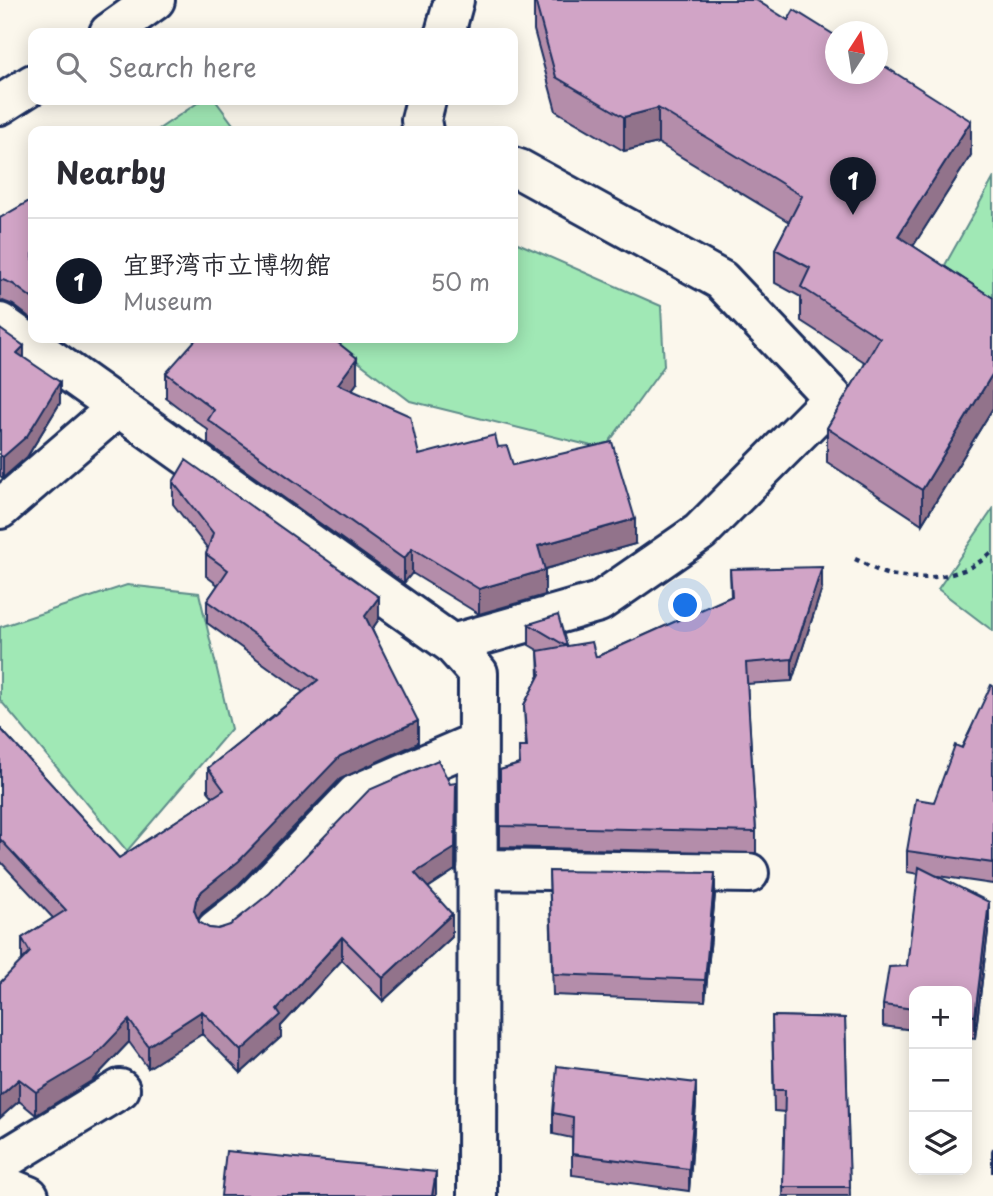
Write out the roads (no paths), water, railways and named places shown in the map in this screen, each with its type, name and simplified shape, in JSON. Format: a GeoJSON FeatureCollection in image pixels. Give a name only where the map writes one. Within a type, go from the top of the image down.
{"type":"FeatureCollection","features":[{"type":"Feature","properties":{"kind":"street"},"geometry":{"type":"LineString","coordinates":[[116,28],[155,0]]}},
{"type":"Feature","properties":{"kind":"street"},"geometry":{"type":"LineString","coordinates":[[446,28],[454,0]]}},
{"type":"Feature","properties":{"kind":"street"},"geometry":{"type":"LineString","coordinates":[[0,104],[28,87]]}},
{"type":"Feature","properties":{"kind":"street"},"geometry":{"type":"LineString","coordinates":[[422,126],[425,105]]}},
{"type":"Feature","properties":{"kind":"street"},"geometry":{"type":"LineString","coordinates":[[452,645],[599,602],[700,532],[833,398],[722,279],[518,169]]}},
{"type":"Feature","properties":{"kind":"street"},"geometry":{"type":"LineString","coordinates":[[0,323],[452,645],[478,673],[477,1196]]}},
{"type":"Feature","properties":{"kind":"street"},"geometry":{"type":"LineString","coordinates":[[0,509],[117,408]]}},
{"type":"Feature","properties":{"kind":"street"},"geometry":{"type":"LineString","coordinates":[[216,930],[254,900],[356,794],[477,742]]}},
{"type":"Feature","properties":{"kind":"street"},"geometry":{"type":"LineString","coordinates":[[477,869],[749,873]]}},
{"type":"Feature","properties":{"kind":"street"},"geometry":{"type":"LineString","coordinates":[[0,1162],[120,1089]]}},
{"type":"Feature","properties":{"kind":"street"},"geometry":{"type":"LineString","coordinates":[[0,1184],[29,1196]]}},
{"type":"Feature","properties":{"kind":"place","name":"宜野湾市立博物館"},"geometry":{"type":"Point","coordinates":[853,215]}}]}
